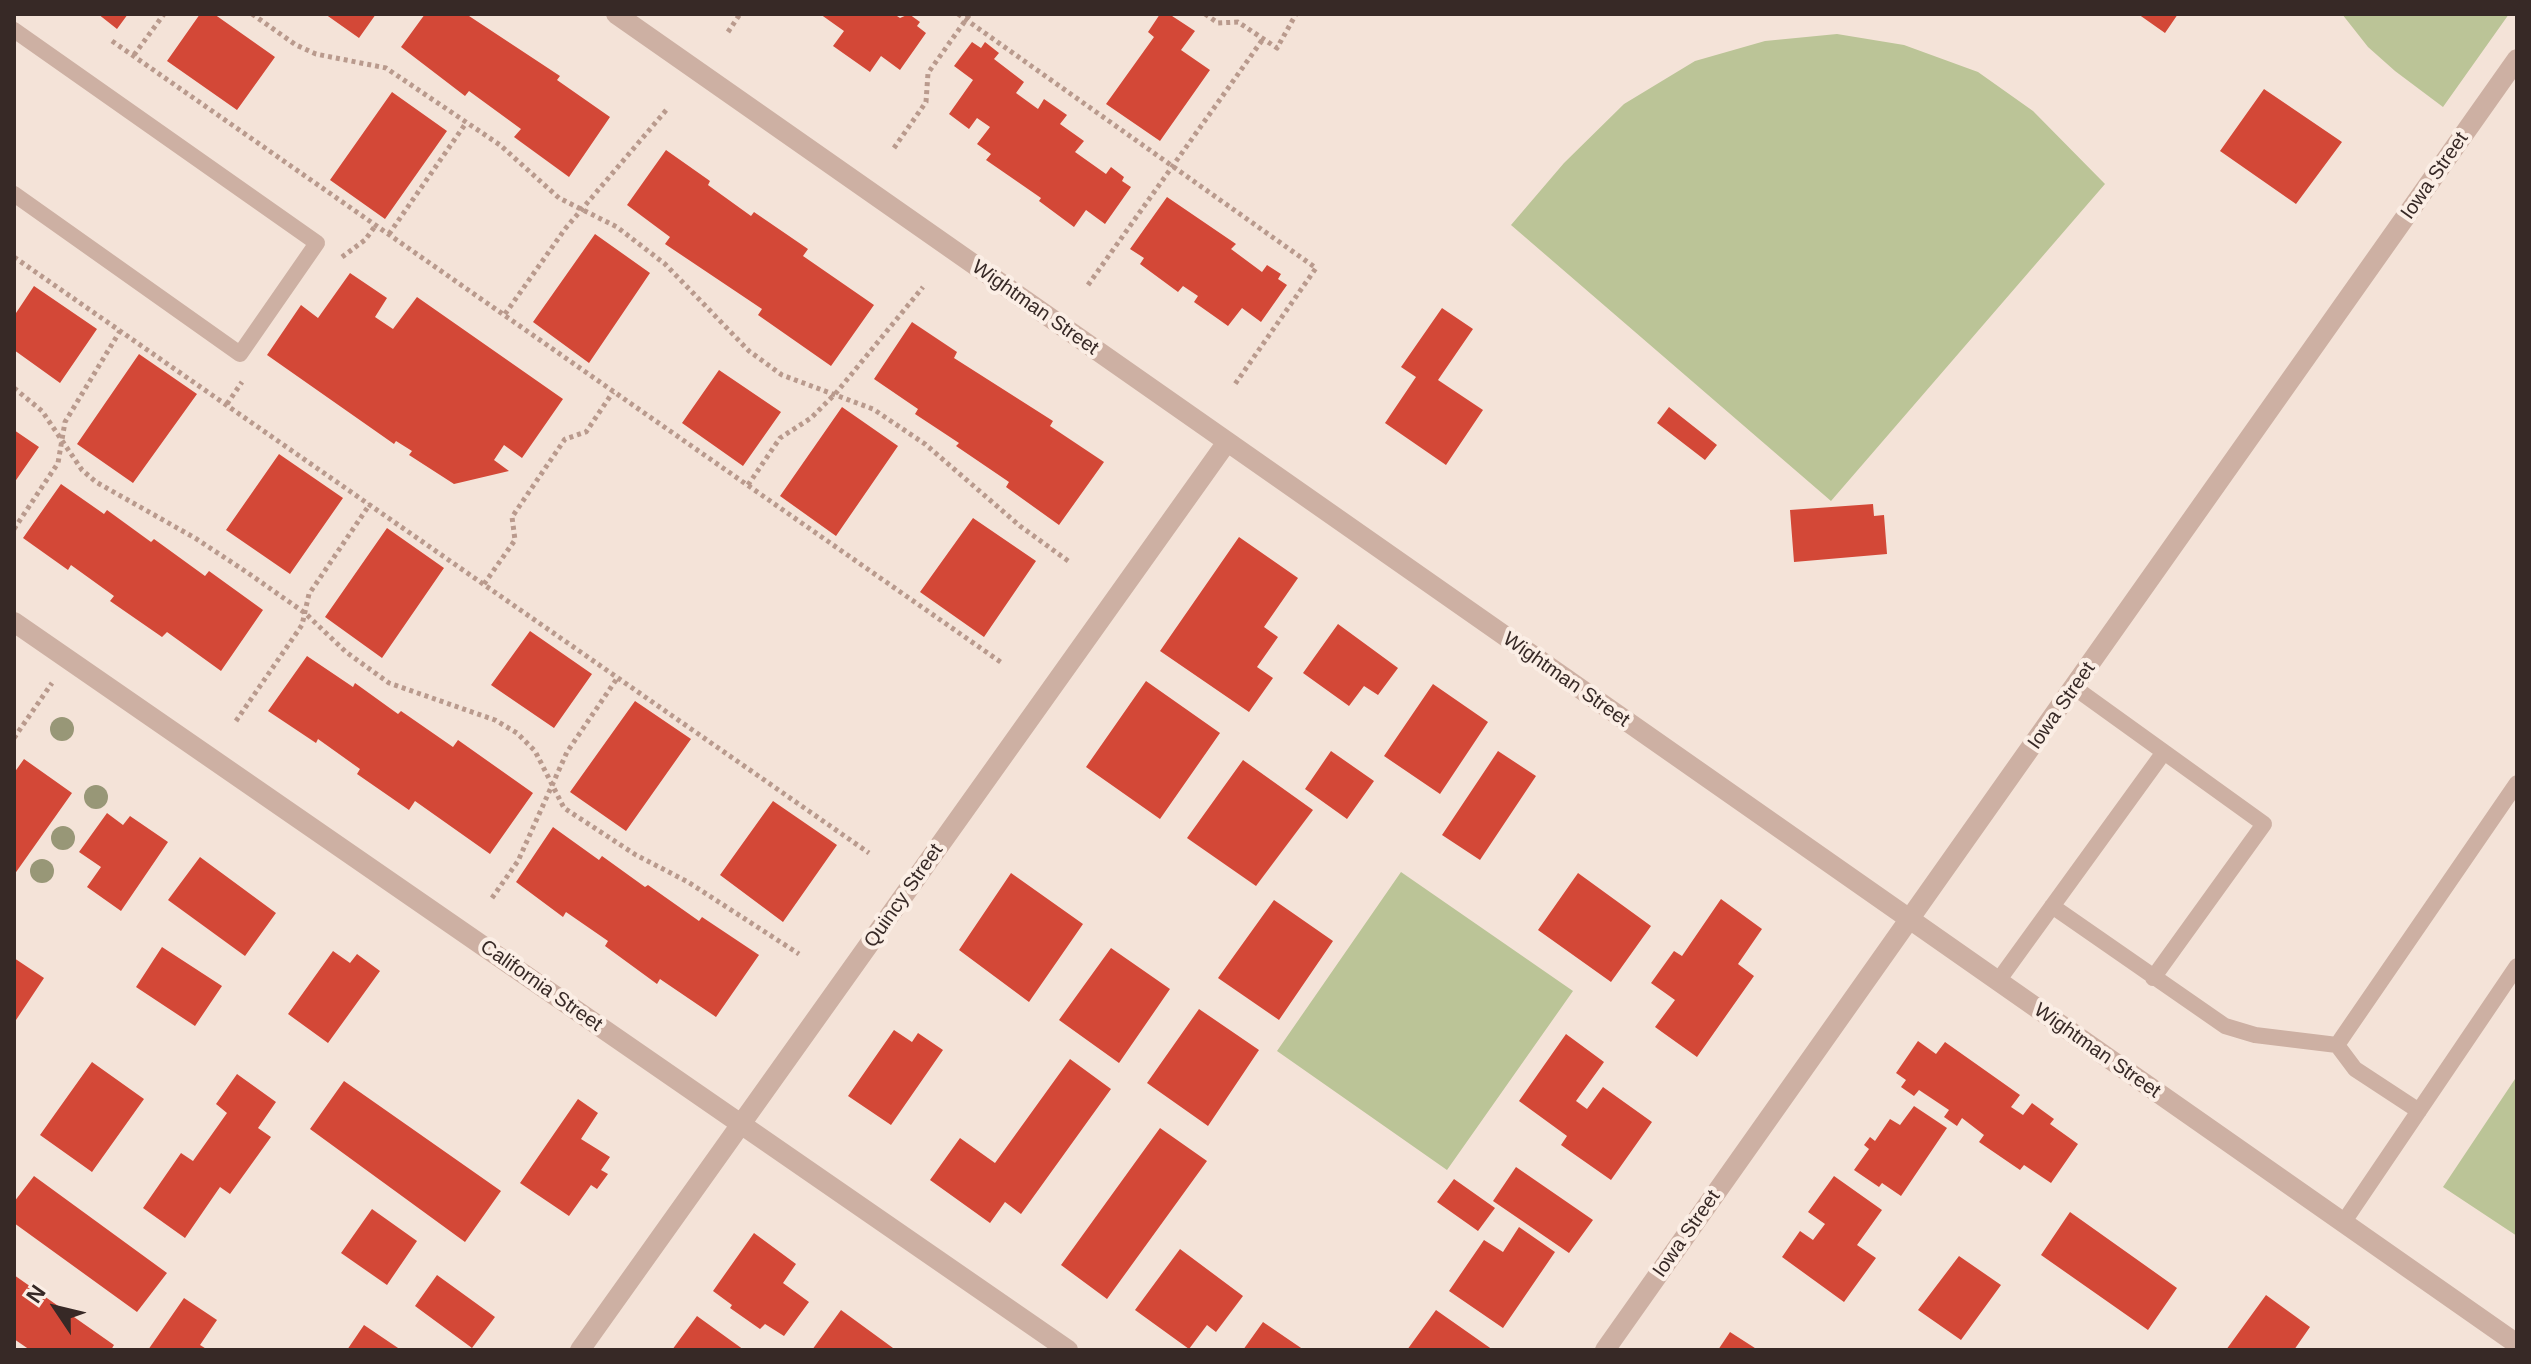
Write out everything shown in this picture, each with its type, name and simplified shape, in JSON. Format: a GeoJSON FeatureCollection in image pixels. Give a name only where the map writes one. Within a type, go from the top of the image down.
{"type":"FeatureCollection","features":[{"type":"Feature","properties":{"kind":"street","name":"Wightman Street"},"geometry":{"type":"LineString","coordinates":[[616,14],[2517,1344]]}},
{"type":"Feature","properties":{"kind":"street","name":"Iowa Street"},"geometry":{"type":"LineString","coordinates":[[1605,1350],[2517,59]]}},
{"type":"Feature","properties":{"kind":"street","name":"Quincy Street"},"geometry":{"type":"LineString","coordinates":[[580,1350],[1227,442]]}},
{"type":"Feature","properties":{"kind":"street","name":"California Street"},"geometry":{"type":"LineString","coordinates":[[14,622],[1068,1350]]}},
{"type":"Feature","properties":{"kind":"lane"},"geometry":{"type":"LineString","coordinates":[[14,30],[317,243],[240,354],[14,194]]}},
{"type":"Feature","properties":{"kind":"lane"},"geometry":{"type":"LineString","coordinates":[[2075,688],[2264,824],[2153,978]]}},
{"type":"Feature","properties":{"kind":"lane"},"geometry":{"type":"LineString","coordinates":[[1998,981],[2164,752]]}},
{"type":"Feature","properties":{"kind":"lane"},"geometry":{"type":"LineString","coordinates":[[2337,1045],[2517,783]]}},
{"type":"Feature","properties":{"kind":"lane"},"geometry":{"type":"LineString","coordinates":[[2052,906],[2225,1026],[2255,1035],[2337,1045],[2355,1069],[2419,1111]]}},
{"type":"Feature","properties":{"kind":"lane"},"geometry":{"type":"LineString","coordinates":[[2343,1223],[2517,966]]}},
{"type":"Feature","properties":{"kind":"path"},"geometry":{"type":"LineString","coordinates":[[134,55],[164,14]]}},
{"type":"Feature","properties":{"kind":"path"},"geometry":{"type":"LineString","coordinates":[[252,14],[296,45],[316,54],[386,68],[500,145],[559,198],[617,227],[665,264],[749,351],[782,375],[873,409],[925,444],[1008,516],[1071,563]]}},
{"type":"Feature","properties":{"kind":"path"},"geometry":{"type":"LineString","coordinates":[[728,32],[740,14]]}},
{"type":"Feature","properties":{"kind":"path"},"geometry":{"type":"LineString","coordinates":[[958,14],[968,17],[1316,268],[1233,387]]}},
{"type":"Feature","properties":{"kind":"path"},"geometry":{"type":"LineString","coordinates":[[1205,14],[1218,23],[1238,22],[1277,48],[1296,14]]}},
{"type":"Feature","properties":{"kind":"path"},"geometry":{"type":"LineString","coordinates":[[894,148],[926,102],[928,73],[968,17]]}},
{"type":"Feature","properties":{"kind":"path"},"geometry":{"type":"LineString","coordinates":[[1088,285],[1263,39]]}},
{"type":"Feature","properties":{"kind":"path"},"geometry":{"type":"LineString","coordinates":[[112,41],[1002,663]]}},
{"type":"Feature","properties":{"kind":"path"},"geometry":{"type":"LineString","coordinates":[[505,314],[583,208],[668,108]]}},
{"type":"Feature","properties":{"kind":"path"},"geometry":{"type":"LineString","coordinates":[[389,234],[466,123]]}},
{"type":"Feature","properties":{"kind":"path"},"geometry":{"type":"LineString","coordinates":[[14,257],[869,853]]}},
{"type":"Feature","properties":{"kind":"path"},"geometry":{"type":"LineString","coordinates":[[748,485],[780,438],[811,418],[836,393],[923,287]]}},
{"type":"Feature","properties":{"kind":"path"},"geometry":{"type":"LineString","coordinates":[[14,529],[58,463],[61,440],[73,407],[120,331]]}},
{"type":"Feature","properties":{"kind":"path"},"geometry":{"type":"LineString","coordinates":[[14,388],[42,411],[61,440],[96,482],[195,538],[305,613],[346,652],[389,683],[495,720],[517,733],[535,751],[550,786],[564,808],[589,827],[688,882],[799,954]]}},
{"type":"Feature","properties":{"kind":"path"},"geometry":{"type":"LineString","coordinates":[[484,584],[515,540],[512,517],[565,439],[586,432],[613,392]]}},
{"type":"Feature","properties":{"kind":"path"},"geometry":{"type":"LineString","coordinates":[[236,721],[302,625],[309,594],[370,504]]}},
{"type":"Feature","properties":{"kind":"path"},"geometry":{"type":"LineString","coordinates":[[14,738],[68,659]]}},
{"type":"Feature","properties":{"kind":"path"},"geometry":{"type":"LineString","coordinates":[[492,898],[518,861],[567,752],[618,677]]}},
{"type":"Feature","properties":{"kind":"green space"},"geometry":{"type":"Polygon","coordinates":[[[2342,14],[2509,14],[2443,107],[2368,47],[2342,14]]]}},
{"type":"Feature","properties":{"kind":"green space"},"geometry":{"type":"Polygon","coordinates":[[[1837,34],[1904,45],[1978,72],[2033,111],[2105,184],[1831,501],[1511,225],[1564,163],[1624,104],[1695,61],[1765,41],[1837,34]]]}},
{"type":"Feature","properties":{"kind":"green space"},"geometry":{"type":"Polygon","coordinates":[[[1401,872],[1573,991],[1447,1170],[1277,1051],[1401,872]]]}},
{"type":"Feature","properties":{"kind":"green space"},"geometry":{"type":"Polygon","coordinates":[[[2517,1076],[2517,1236],[2443,1187],[2517,1076]]]}},
{"type":"Feature","properties":{"kind":"building"},"geometry":{"type":"Polygon","coordinates":[[[98,14],[128,14],[117,29],[98,14]]]}},
{"type":"Feature","properties":{"kind":"building"},"geometry":{"type":"Polygon","coordinates":[[[200,14],[214,14],[275,57],[237,110],[167,61],[200,14]]]}},
{"type":"Feature","properties":{"kind":"building"},"geometry":{"type":"Polygon","coordinates":[[[325,14],[376,14],[359,38],[325,14]]]}},
{"type":"Feature","properties":{"kind":"building"},"geometry":{"type":"Polygon","coordinates":[[[425,14],[466,14],[560,76],[557,80],[610,117],[569,177],[514,137],[521,129],[469,91],[465,96],[401,47],[425,14]]]}},
{"type":"Feature","properties":{"kind":"building"},"geometry":{"type":"Polygon","coordinates":[[[820,14],[894,14],[900,18],[909,14],[920,22],[917,26],[926,33],[900,70],[881,56],[870,72],[833,46],[844,31],[820,14]]]}},
{"type":"Feature","properties":{"kind":"building"},"geometry":{"type":"Polygon","coordinates":[[[1160,14],[1169,14],[1195,31],[1181,50],[1210,70],[1160,141],[1106,104],[1154,37],[1148,32],[1160,14]]]}},
{"type":"Feature","properties":{"kind":"building"},"geometry":{"type":"Polygon","coordinates":[[[2138,14],[2178,14],[2165,33],[2138,14]]]}},
{"type":"Feature","properties":{"kind":"building"},"geometry":{"type":"Polygon","coordinates":[[[972,42],[981,48],[985,42],[999,53],[994,59],[1024,82],[1016,93],[1038,109],[1044,99],[1067,115],[1060,124],[1084,141],[1075,152],[1106,174],[1111,167],[1124,177],[1122,181],[1131,187],[1105,224],[1086,210],[1074,227],[1039,201],[1041,198],[986,160],[991,154],[977,144],[990,127],[977,118],[969,129],[949,114],[973,80],[954,66],[972,42]]]}},
{"type":"Feature","properties":{"kind":"building"},"geometry":{"type":"Polygon","coordinates":[[[2264,89],[2342,142],[2296,204],[2220,151],[2264,89]]]}},
{"type":"Feature","properties":{"kind":"building"},"geometry":{"type":"Polygon","coordinates":[[[392,92],[447,131],[385,219],[330,180],[392,92]]]}},
{"type":"Feature","properties":{"kind":"building"},"geometry":{"type":"Polygon","coordinates":[[[666,150],[710,181],[708,185],[751,216],[754,212],[808,249],[803,256],[874,305],[831,366],[758,315],[762,309],[665,244],[670,237],[627,205],[666,150]]]}},
{"type":"Feature","properties":{"kind":"building"},"geometry":{"type":"Polygon","coordinates":[[[1167,197],[1236,244],[1231,249],[1262,272],[1267,265],[1281,274],[1278,279],[1287,285],[1261,322],[1242,308],[1228,326],[1194,302],[1198,296],[1183,286],[1178,292],[1140,264],[1144,258],[1130,249],[1167,197]]]}},
{"type":"Feature","properties":{"kind":"building"},"geometry":{"type":"Polygon","coordinates":[[[595,234],[650,273],[589,363],[533,322],[595,234]]]}},
{"type":"Feature","properties":{"kind":"building"},"geometry":{"type":"Polygon","coordinates":[[[350,273],[387,298],[375,317],[393,329],[417,297],[563,399],[522,458],[504,445],[494,460],[509,471],[454,484],[409,455],[412,451],[396,441],[394,444],[267,355],[301,305],[318,318],[350,273]]]}},
{"type":"Feature","properties":{"kind":"building"},"geometry":{"type":"Polygon","coordinates":[[[34,286],[97,329],[60,383],[14,350],[14,316],[34,286]]]}},
{"type":"Feature","properties":{"kind":"building"},"geometry":{"type":"Polygon","coordinates":[[[1442,308],[1473,329],[1438,380],[1483,410],[1446,465],[1385,423],[1416,377],[1401,367],[1442,308]]]}},
{"type":"Feature","properties":{"kind":"building"},"geometry":{"type":"Polygon","coordinates":[[[912,322],[957,352],[954,358],[1053,421],[1050,426],[1104,462],[1059,525],[1006,487],[1009,482],[956,446],[959,443],[915,414],[918,409],[874,379],[912,322]]]}},
{"type":"Feature","properties":{"kind":"building"},"geometry":{"type":"Polygon","coordinates":[[[139,354],[197,394],[133,483],[77,444],[139,354]]]}},
{"type":"Feature","properties":{"kind":"building"},"geometry":{"type":"Polygon","coordinates":[[[719,370],[781,412],[743,466],[682,423],[719,370]]]}},
{"type":"Feature","properties":{"kind":"building"},"geometry":{"type":"Polygon","coordinates":[[[842,407],[898,446],[836,536],[780,496],[842,407]]]}},
{"type":"Feature","properties":{"kind":"building"},"geometry":{"type":"Polygon","coordinates":[[[1669,407],[1717,445],[1705,460],[1657,423],[1669,407]]]}},
{"type":"Feature","properties":{"kind":"building"},"geometry":{"type":"Polygon","coordinates":[[[14,430],[39,447],[14,483],[14,430]]]}},
{"type":"Feature","properties":{"kind":"building"},"geometry":{"type":"Polygon","coordinates":[[[279,454],[343,498],[290,574],[226,530],[279,454]]]}},
{"type":"Feature","properties":{"kind":"building"},"geometry":{"type":"Polygon","coordinates":[[[61,484],[104,514],[107,510],[151,542],[154,539],[205,576],[209,571],[263,610],[221,671],[167,632],[162,637],[110,601],[114,596],[71,565],[68,570],[23,538],[61,484]]]}},
{"type":"Feature","properties":{"kind":"building"},"geometry":{"type":"Polygon","coordinates":[[[1873,504],[1874,516],[1884,515],[1887,554],[1794,562],[1790,510],[1873,504]]]}},
{"type":"Feature","properties":{"kind":"building"},"geometry":{"type":"Polygon","coordinates":[[[973,518],[1036,561],[984,637],[920,592],[973,518]]]}},
{"type":"Feature","properties":{"kind":"building"},"geometry":{"type":"Polygon","coordinates":[[[387,528],[444,568],[382,658],[325,617],[387,528]]]}},
{"type":"Feature","properties":{"kind":"building"},"geometry":{"type":"Polygon","coordinates":[[[1239,537],[1298,578],[1264,627],[1278,637],[1257,667],[1273,678],[1249,712],[1160,651],[1239,537]]]}},
{"type":"Feature","properties":{"kind":"building"},"geometry":{"type":"Polygon","coordinates":[[[1338,624],[1398,668],[1378,695],[1364,686],[1349,706],[1303,673],[1338,624]]]}},
{"type":"Feature","properties":{"kind":"building"},"geometry":{"type":"Polygon","coordinates":[[[530,631],[592,674],[554,728],[491,685],[530,631]]]}},
{"type":"Feature","properties":{"kind":"building"},"geometry":{"type":"Polygon","coordinates":[[[307,656],[353,687],[355,683],[398,714],[401,711],[453,747],[458,740],[533,793],[490,854],[415,801],[409,810],[357,774],[360,769],[318,739],[316,743],[268,711],[307,656]]]}},
{"type":"Feature","properties":{"kind":"building"},"geometry":{"type":"Polygon","coordinates":[[[1146,681],[1220,733],[1160,819],[1086,767],[1146,681]]]}},
{"type":"Feature","properties":{"kind":"building"},"geometry":{"type":"Polygon","coordinates":[[[1433,684],[1488,722],[1440,794],[1384,756],[1433,684]]]}},
{"type":"Feature","properties":{"kind":"building"},"geometry":{"type":"Polygon","coordinates":[[[635,701],[691,739],[626,831],[570,792],[635,701]]]}},
{"type":"Feature","properties":{"kind":"building"},"geometry":{"type":"Polygon","coordinates":[[[1331,751],[1374,781],[1347,819],[1305,789],[1331,751]]]}},
{"type":"Feature","properties":{"kind":"building"},"geometry":{"type":"Polygon","coordinates":[[[1498,751],[1536,776],[1480,860],[1442,835],[1498,751]]]}},
{"type":"Feature","properties":{"kind":"building"},"geometry":{"type":"Polygon","coordinates":[[[24,759],[72,793],[14,875],[14,773],[24,759]]]}},
{"type":"Feature","properties":{"kind":"building"},"geometry":{"type":"Polygon","coordinates":[[[1243,760],[1313,810],[1256,886],[1187,838],[1243,760]]]}},
{"type":"Feature","properties":{"kind":"building"},"geometry":{"type":"Polygon","coordinates":[[[773,801],[837,845],[783,922],[720,875],[773,801]]]}},
{"type":"Feature","properties":{"kind":"building"},"geometry":{"type":"Polygon","coordinates":[[[107,813],[123,825],[130,816],[168,842],[121,911],[87,887],[101,867],[79,852],[107,813]]]}},
{"type":"Feature","properties":{"kind":"building"},"geometry":{"type":"Polygon","coordinates":[[[553,827],[599,860],[602,856],[645,887],[648,885],[699,921],[702,917],[759,955],[716,1017],[660,979],[657,984],[605,946],[608,941],[566,912],[563,917],[516,882],[553,827]]]}},
{"type":"Feature","properties":{"kind":"building"},"geometry":{"type":"Polygon","coordinates":[[[200,857],[276,913],[245,956],[168,900],[200,857]]]}},
{"type":"Feature","properties":{"kind":"building"},"geometry":{"type":"Polygon","coordinates":[[[1011,873],[1083,924],[1029,1002],[959,950],[1011,873]]]}},
{"type":"Feature","properties":{"kind":"building"},"geometry":{"type":"Polygon","coordinates":[[[1578,873],[1651,926],[1611,982],[1538,930],[1578,873]]]}},
{"type":"Feature","properties":{"kind":"building"},"geometry":{"type":"Polygon","coordinates":[[[1721,899],[1762,929],[1738,964],[1754,976],[1697,1057],[1655,1027],[1675,1000],[1651,983],[1674,951],[1682,956],[1721,899]]]}},
{"type":"Feature","properties":{"kind":"building"},"geometry":{"type":"Polygon","coordinates":[[[1274,900],[1333,941],[1279,1020],[1218,978],[1274,900]]]}},
{"type":"Feature","properties":{"kind":"building"},"geometry":{"type":"Polygon","coordinates":[[[162,947],[222,986],[195,1026],[136,987],[162,947]]]}},
{"type":"Feature","properties":{"kind":"building"},"geometry":{"type":"Polygon","coordinates":[[[1111,948],[1170,989],[1119,1063],[1059,1020],[1111,948]]]}},
{"type":"Feature","properties":{"kind":"building"},"geometry":{"type":"Polygon","coordinates":[[[333,951],[350,963],[357,954],[380,971],[328,1043],[288,1014],[333,951]]]}},
{"type":"Feature","properties":{"kind":"building"},"geometry":{"type":"Polygon","coordinates":[[[14,958],[44,978],[14,1023],[14,958]]]}},
{"type":"Feature","properties":{"kind":"building"},"geometry":{"type":"Polygon","coordinates":[[[1199,1009],[1259,1050],[1208,1126],[1147,1083],[1199,1009]]]}},
{"type":"Feature","properties":{"kind":"building"},"geometry":{"type":"Polygon","coordinates":[[[894,1030],[912,1042],[918,1033],[943,1050],[891,1125],[848,1096],[894,1030]]]}},
{"type":"Feature","properties":{"kind":"building"},"geometry":{"type":"Polygon","coordinates":[[[1566,1034],[1604,1062],[1576,1101],[1587,1109],[1603,1087],[1652,1122],[1611,1180],[1561,1145],[1567,1136],[1519,1101],[1566,1034]]]}},
{"type":"Feature","properties":{"kind":"building"},"geometry":{"type":"Polygon","coordinates":[[[1918,1041],[1936,1054],[1945,1042],[2020,1095],[2011,1107],[2023,1115],[2032,1103],[2054,1119],[2050,1124],[2078,1144],[2051,1183],[2024,1165],[2020,1170],[1979,1142],[1984,1135],[1962,1118],[1957,1126],[1944,1117],[1949,1110],[1919,1090],[1914,1096],[1901,1087],[1906,1080],[1896,1073],[1918,1041]]]}},
{"type":"Feature","properties":{"kind":"building"},"geometry":{"type":"Polygon","coordinates":[[[1070,1059],[1111,1089],[1021,1214],[1005,1202],[990,1223],[930,1180],[960,1138],[995,1163],[1070,1059]]]}},
{"type":"Feature","properties":{"kind":"building"},"geometry":{"type":"Polygon","coordinates":[[[92,1062],[144,1099],[92,1172],[40,1135],[92,1062]]]}},
{"type":"Feature","properties":{"kind":"building"},"geometry":{"type":"Polygon","coordinates":[[[237,1074],[276,1102],[258,1128],[271,1137],[230,1194],[220,1187],[185,1238],[143,1208],[181,1153],[193,1161],[227,1113],[216,1104],[237,1074]]]}},
{"type":"Feature","properties":{"kind":"building"},"geometry":{"type":"Polygon","coordinates":[[[344,1081],[501,1191],[465,1242],[310,1129],[344,1081]]]}},
{"type":"Feature","properties":{"kind":"building"},"geometry":{"type":"Polygon","coordinates":[[[578,1099],[598,1113],[581,1139],[610,1157],[601,1170],[608,1174],[597,1189],[591,1185],[569,1216],[520,1183],[578,1099]]]}},
{"type":"Feature","properties":{"kind":"building"},"geometry":{"type":"Polygon","coordinates":[[[1914,1106],[1947,1128],[1901,1196],[1882,1183],[1879,1187],[1854,1170],[1869,1149],[1864,1145],[1870,1137],[1875,1141],[1890,1119],[1900,1125],[1914,1106]]]}},
{"type":"Feature","properties":{"kind":"building"},"geometry":{"type":"Polygon","coordinates":[[[1160,1128],[1207,1161],[1107,1299],[1061,1265],[1160,1128]]]}},
{"type":"Feature","properties":{"kind":"building"},"geometry":{"type":"Polygon","coordinates":[[[1516,1167],[1593,1220],[1569,1253],[1493,1201],[1516,1167]]]}},
{"type":"Feature","properties":{"kind":"building"},"geometry":{"type":"Polygon","coordinates":[[[34,1176],[167,1273],[137,1312],[14,1223],[14,1202],[34,1176]]]}},
{"type":"Feature","properties":{"kind":"building"},"geometry":{"type":"Polygon","coordinates":[[[1834,1176],[1882,1210],[1857,1245],[1876,1258],[1844,1302],[1782,1257],[1800,1231],[1813,1240],[1825,1224],[1808,1212],[1834,1176]]]}},
{"type":"Feature","properties":{"kind":"building"},"geometry":{"type":"Polygon","coordinates":[[[1454,1179],[1495,1208],[1478,1231],[1437,1202],[1454,1179]]]}},
{"type":"Feature","properties":{"kind":"building"},"geometry":{"type":"Polygon","coordinates":[[[372,1209],[417,1241],[387,1285],[341,1253],[372,1209]]]}},
{"type":"Feature","properties":{"kind":"building"},"geometry":{"type":"Polygon","coordinates":[[[2070,1212],[2177,1288],[2148,1330],[2041,1255],[2070,1212]]]}},
{"type":"Feature","properties":{"kind":"building"},"geometry":{"type":"Polygon","coordinates":[[[1519,1227],[1555,1252],[1503,1328],[1449,1291],[1484,1240],[1503,1252],[1519,1227]]]}},
{"type":"Feature","properties":{"kind":"building"},"geometry":{"type":"Polygon","coordinates":[[[754,1233],[796,1264],[783,1283],[809,1302],[784,1336],[765,1324],[760,1329],[730,1308],[732,1305],[713,1291],[754,1233]]]}},
{"type":"Feature","properties":{"kind":"building"},"geometry":{"type":"Polygon","coordinates":[[[1180,1249],[1243,1296],[1216,1332],[1207,1325],[1189,1349],[1135,1310],[1180,1249]]]}},
{"type":"Feature","properties":{"kind":"building"},"geometry":{"type":"Polygon","coordinates":[[[1959,1256],[2001,1285],[1961,1340],[1918,1310],[1959,1256]]]}},
{"type":"Feature","properties":{"kind":"building"},"geometry":{"type":"Polygon","coordinates":[[[14,1275],[114,1345],[111,1350],[30,1350],[14,1339],[14,1275]]]}},
{"type":"Feature","properties":{"kind":"building"},"geometry":{"type":"Polygon","coordinates":[[[437,1275],[495,1317],[472,1348],[415,1306],[437,1275]]]}},
{"type":"Feature","properties":{"kind":"building"},"geometry":{"type":"Polygon","coordinates":[[[2266,1295],[2310,1327],[2294,1350],[2226,1350],[2266,1295]]]}},
{"type":"Feature","properties":{"kind":"building"},"geometry":{"type":"Polygon","coordinates":[[[184,1298],[217,1320],[200,1345],[208,1350],[148,1350],[184,1298]]]}},
{"type":"Feature","properties":{"kind":"building"},"geometry":{"type":"Polygon","coordinates":[[[841,1310],[893,1348],[892,1350],[812,1350],[841,1310]]]}},
{"type":"Feature","properties":{"kind":"building"},"geometry":{"type":"Polygon","coordinates":[[[1436,1310],[1493,1350],[1407,1350],[1436,1310]]]}},
{"type":"Feature","properties":{"kind":"building"},"geometry":{"type":"Polygon","coordinates":[[[697,1316],[744,1350],[672,1350],[697,1316]]]}},
{"type":"Feature","properties":{"kind":"building"},"geometry":{"type":"Polygon","coordinates":[[[1263,1322],[1304,1350],[1243,1350],[1263,1322]]]}},
{"type":"Feature","properties":{"kind":"building"},"geometry":{"type":"Polygon","coordinates":[[[364,1325],[401,1350],[347,1350],[364,1325]]]}},
{"type":"Feature","properties":{"kind":"building"},"geometry":{"type":"Polygon","coordinates":[[[1730,1332],[1758,1350],[1718,1350],[1730,1332]]]}}]}
